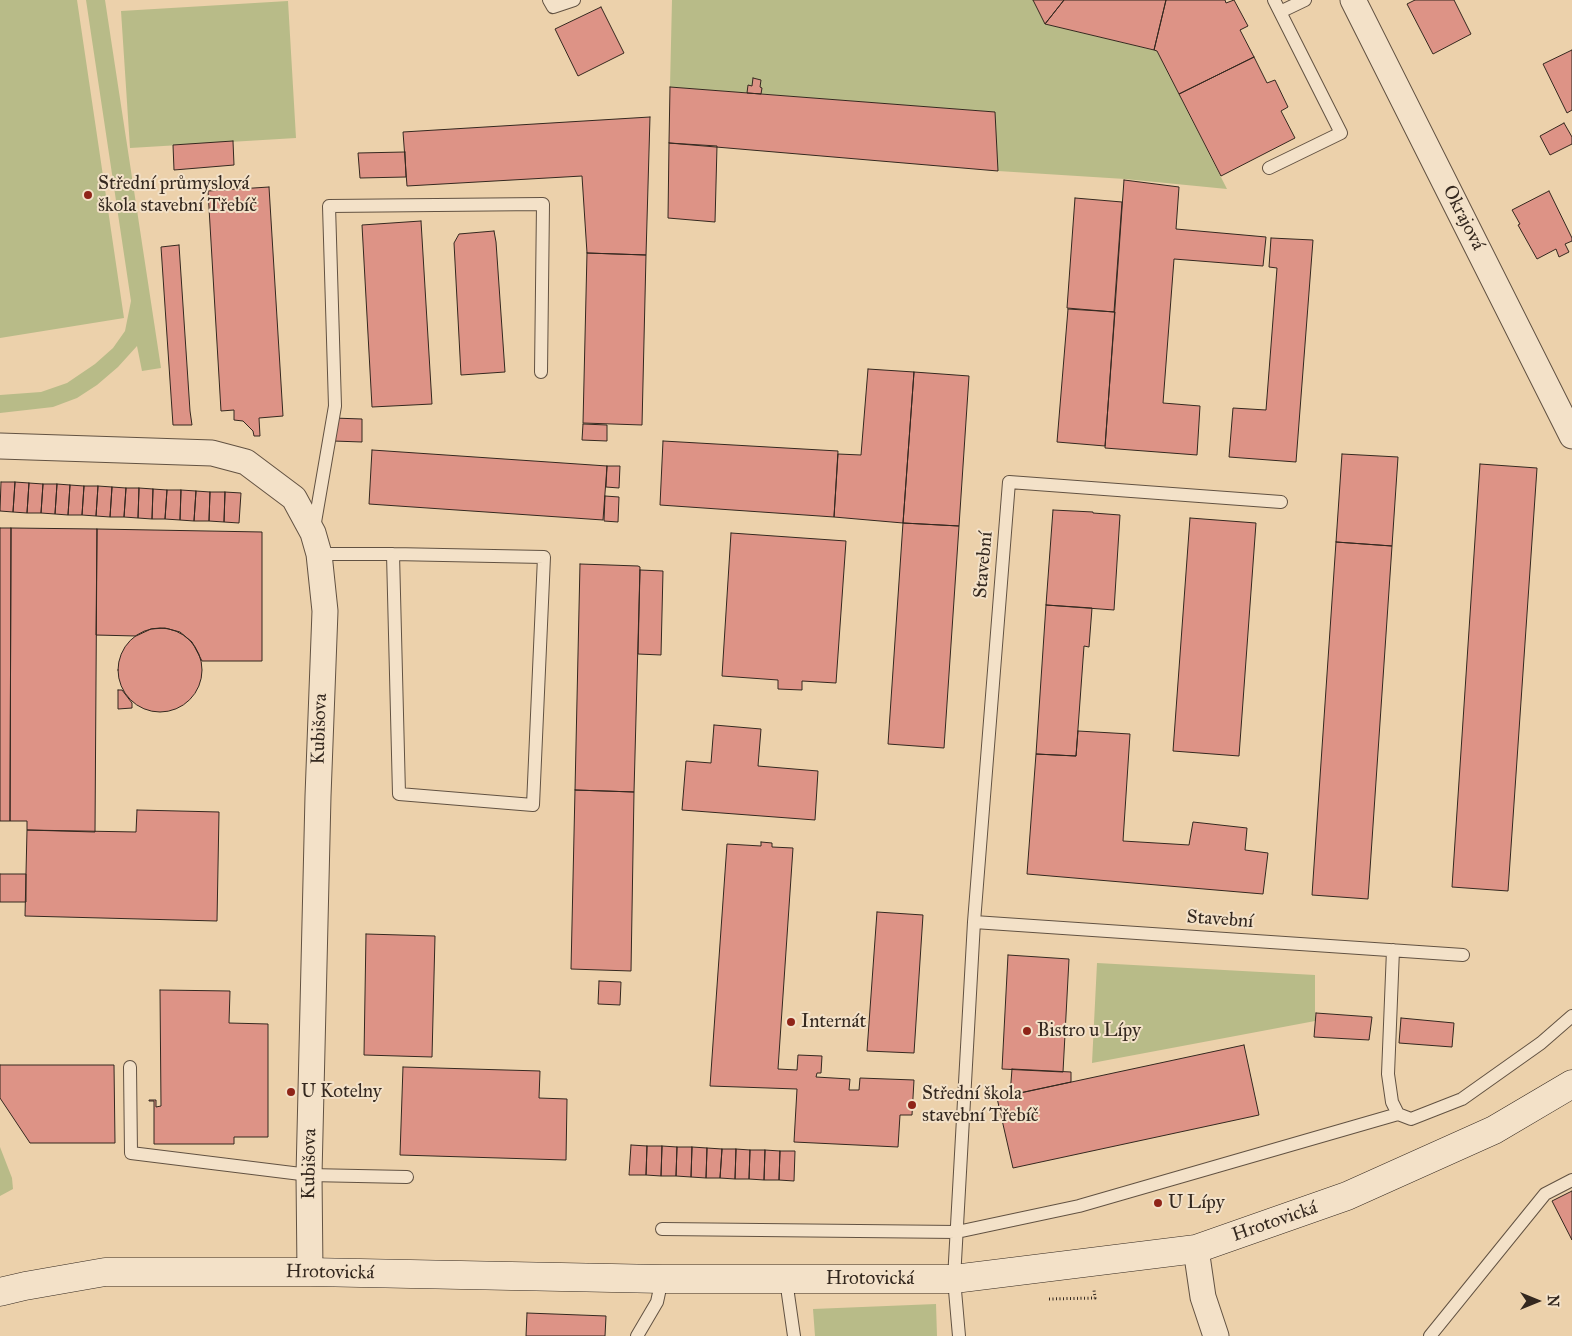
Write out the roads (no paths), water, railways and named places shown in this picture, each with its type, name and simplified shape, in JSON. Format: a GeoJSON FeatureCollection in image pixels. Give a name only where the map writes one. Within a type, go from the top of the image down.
{"type":"FeatureCollection","features":[{"type":"Feature","properties":{"kind":"main road","name":"Hrotovická"},"geometry":{"type":"LineString","coordinates":[[0,1292],[105,1272],[310,1272],[662,1279],[954,1279],[1196,1249],[1347,1196],[1494,1130],[1572,1084]]}},
{"type":"Feature","properties":{"kind":"street","name":"Okrajová"},"geometry":{"type":"LineString","coordinates":[[1353,0],[1572,436]]}},
{"type":"Feature","properties":{"kind":"street","name":"Kubišova"},"geometry":{"type":"LineString","coordinates":[[0,446],[212,453],[246,462],[294,498],[316,543],[324,611],[317,814],[309,1175],[310,1272]]}},
{"type":"Feature","properties":{"kind":"street"},"geometry":{"type":"LineString","coordinates":[[1196,1249],[1203,1297],[1216,1336]]}},
{"type":"Feature","properties":{"kind":"lane"},"geometry":{"type":"LineString","coordinates":[[549,0],[553,7],[574,0]]}},
{"type":"Feature","properties":{"kind":"lane"},"geometry":{"type":"LineString","coordinates":[[1269,168],[1341,133],[1274,0]]}},
{"type":"Feature","properties":{"kind":"lane"},"geometry":{"type":"LineString","coordinates":[[1280,12],[1305,0]]}},
{"type":"Feature","properties":{"kind":"lane"},"geometry":{"type":"LineString","coordinates":[[393,554],[399,794],[533,805],[544,557],[393,554],[316,543],[335,406],[329,206],[543,204],[541,372]]}},
{"type":"Feature","properties":{"kind":"lane","name":"Stavební"},"geometry":{"type":"LineString","coordinates":[[954,1279],[974,922],[1010,482],[1282,502]]}},
{"type":"Feature","properties":{"kind":"lane","name":"Stavební"},"geometry":{"type":"LineString","coordinates":[[974,922],[1464,955]]}},
{"type":"Feature","properties":{"kind":"lane"},"geometry":{"type":"LineString","coordinates":[[1393,950],[1388,1074],[1392,1102],[1398,1114]]}},
{"type":"Feature","properties":{"kind":"lane"},"geometry":{"type":"LineString","coordinates":[[662,1229],[956,1232],[1079,1206],[1398,1114],[1411,1119],[1462,1099],[1541,1043],[1572,1016]]}},
{"type":"Feature","properties":{"kind":"lane"},"geometry":{"type":"LineString","coordinates":[[130,1067],[131,1153],[309,1175],[407,1177]]}},
{"type":"Feature","properties":{"kind":"lane"},"geometry":{"type":"LineString","coordinates":[[1430,1336],[1545,1194],[1572,1180]]}},
{"type":"Feature","properties":{"kind":"lane"},"geometry":{"type":"LineString","coordinates":[[637,1336],[657,1302],[662,1279]]}},
{"type":"Feature","properties":{"kind":"lane"},"geometry":{"type":"LineString","coordinates":[[954,1279],[959,1336]]}},
{"type":"Feature","properties":{"kind":"lane"},"geometry":{"type":"LineString","coordinates":[[786,1280],[794,1336]]}},
{"type":"Feature","properties":{"kind":"place","name":"Střední průmyslová škola stavební Třebíč"},"geometry":{"type":"Point","coordinates":[88,195]}},
{"type":"Feature","properties":{"kind":"place","name":"Internát"},"geometry":{"type":"Point","coordinates":[791,1022]}},
{"type":"Feature","properties":{"kind":"place","name":"Bistro u Lípy"},"geometry":{"type":"Point","coordinates":[1027,1031]}},
{"type":"Feature","properties":{"kind":"place","name":"U Kotelny"},"geometry":{"type":"Point","coordinates":[291,1092]}},
{"type":"Feature","properties":{"kind":"place","name":"Střední škola stavební Třebíč"},"geometry":{"type":"Point","coordinates":[912,1105]}},
{"type":"Feature","properties":{"kind":"place","name":"U Lípy"},"geometry":{"type":"Point","coordinates":[1158,1203]}}]}
